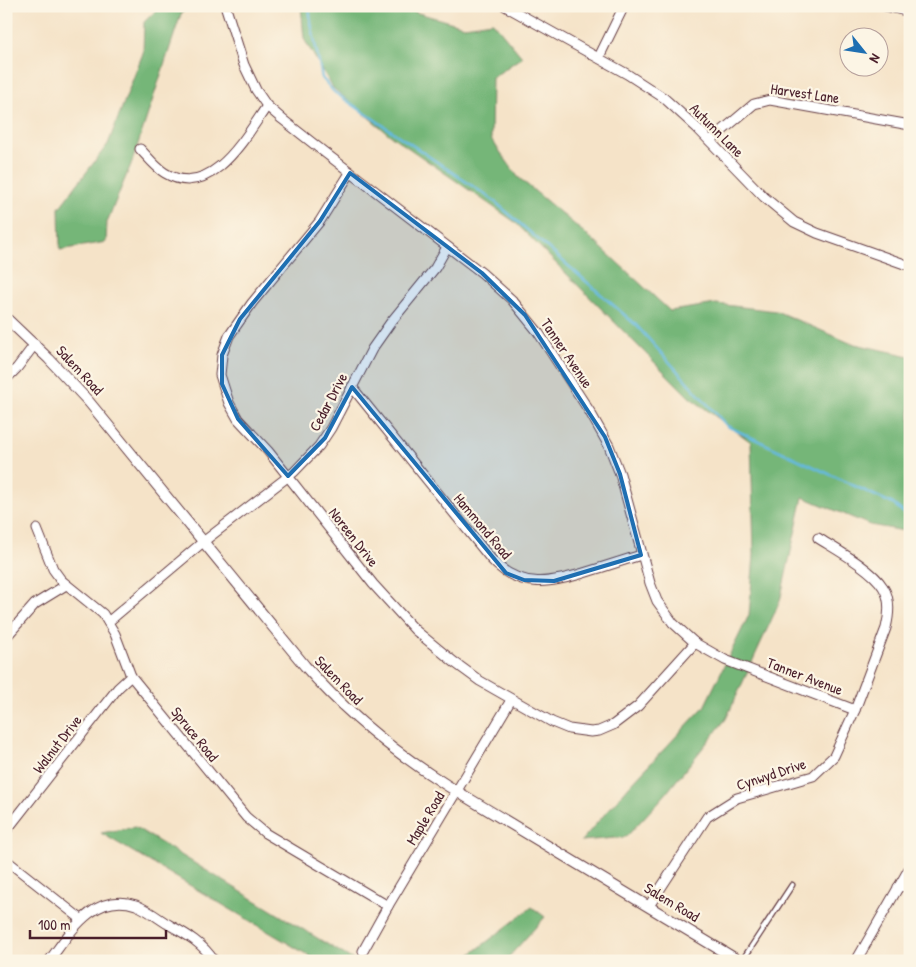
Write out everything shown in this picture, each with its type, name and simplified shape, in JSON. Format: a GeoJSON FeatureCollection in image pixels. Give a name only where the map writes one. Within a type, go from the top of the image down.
{"type":"FeatureCollection","features":[{"type":"Feature","properties":{"kind":"street","name":"Autumn Lane"},"geometry":{"type":"LineString","coordinates":[[505,6],[640,81],[664,98],[710,141],[764,197],[794,222],[817,233],[910,266]]}},
{"type":"Feature","properties":{"kind":"street"},"geometry":{"type":"LineString","coordinates":[[599,58],[624,6]]}},
{"type":"Feature","properties":{"kind":"street"},"geometry":{"type":"LineString","coordinates":[[885,6],[910,12]]}},
{"type":"Feature","properties":{"kind":"street","name":"Tanner Avenue"},"geometry":{"type":"LineString","coordinates":[[226,7],[244,65],[256,90],[267,106],[350,173],[482,272],[519,307],[542,338],[605,438],[616,464],[650,583],[662,609],[680,630],[695,643],[725,660],[855,710]]}},
{"type":"Feature","properties":{"kind":"street","name":"Harvest Lane"},"geometry":{"type":"LineString","coordinates":[[710,141],[754,104],[770,100],[910,125]]}},
{"type":"Feature","properties":{"kind":"street"},"geometry":{"type":"LineString","coordinates":[[140,149],[165,173],[180,179],[199,178],[216,171],[228,159],[267,106]]}},
{"type":"Feature","properties":{"kind":"street","name":"Noreen Drive"},"geometry":{"type":"LineString","coordinates":[[350,173],[320,221],[284,263],[229,336],[222,355],[220,375],[229,402],[244,426],[268,451],[352,558],[402,617],[422,637],[485,684],[569,729],[591,732],[613,725],[626,716],[650,693],[695,643]]}},
{"type":"Feature","properties":{"kind":"street","name":"Cedar Drive"},"geometry":{"type":"LineString","coordinates":[[108,622],[202,542],[288,476],[326,438],[378,340],[435,268],[447,247]]}},
{"type":"Feature","properties":{"kind":"street","name":"Salem Road"},"geometry":{"type":"LineString","coordinates":[[6,318],[35,344],[89,402],[305,666],[346,710],[404,757],[457,792],[741,961]]}},
{"type":"Feature","properties":{"kind":"street"},"geometry":{"type":"LineString","coordinates":[[6,379],[35,344]]}},
{"type":"Feature","properties":{"kind":"street","name":"Hammond Road"},"geometry":{"type":"LineString","coordinates":[[352,387],[491,559],[506,573],[534,582],[554,581],[641,555]]}},
{"type":"Feature","properties":{"kind":"street","name":"Spruce Road"},"geometry":{"type":"LineString","coordinates":[[36,529],[53,569],[66,585],[97,609],[108,622],[115,634],[131,676],[246,818],[265,833],[388,906]]}},
{"type":"Feature","properties":{"kind":"street","name":"Cynwyd Drive"},"geometry":{"type":"LineString","coordinates":[[649,906],[707,817],[737,798],[813,776],[834,756],[855,710],[889,616],[884,588],[874,575],[818,538]]}},
{"type":"Feature","properties":{"kind":"street"},"geometry":{"type":"LineString","coordinates":[[6,637],[35,604],[66,585]]}},
{"type":"Feature","properties":{"kind":"street","name":"Walnut Drive"},"geometry":{"type":"LineString","coordinates":[[6,831],[118,688],[131,676]]}},
{"type":"Feature","properties":{"kind":"street","name":"Maple Road"},"geometry":{"type":"LineString","coordinates":[[363,951],[512,700]]}},
{"type":"Feature","properties":{"kind":"street"},"geometry":{"type":"LineString","coordinates":[[6,860],[81,919]]}},
{"type":"Feature","properties":{"kind":"street"},"geometry":{"type":"LineString","coordinates":[[858,958],[910,867]]}},
{"type":"Feature","properties":{"kind":"street"},"geometry":{"type":"LineString","coordinates":[[898,887],[910,886]]}},
{"type":"Feature","properties":{"kind":"street"},"geometry":{"type":"LineString","coordinates":[[49,961],[81,919],[94,909],[106,904],[123,902],[137,906],[197,941],[209,952],[214,961]]}},
{"type":"Feature","properties":{"kind":"lane"},"geometry":{"type":"LineString","coordinates":[[741,961],[792,886]]}},
{"type":"Feature","properties":{"kind":"highlighted area"},"geometry":{"type":"Polygon","coordinates":[[[350,173],[482,273],[525,315],[605,437],[620,474],[641,555],[554,581],[524,580],[506,573],[352,387],[325,438],[288,476],[238,419],[222,384],[222,355],[240,319],[320,221],[350,173]]]}},
{"type":"Feature","properties":{"kind":"green space"},"geometry":{"type":"Polygon","coordinates":[[[161,6],[189,6],[181,14],[132,162],[107,222],[106,242],[60,250],[59,208],[108,144],[143,53],[144,22],[161,6]]]}},
{"type":"Feature","properties":{"kind":"green space"},"geometry":{"type":"Polygon","coordinates":[[[301,6],[402,6],[418,13],[464,26],[493,22],[522,57],[492,78],[491,139],[518,177],[593,240],[670,311],[716,304],[776,311],[850,343],[910,356],[910,532],[870,525],[803,497],[780,601],[726,719],[664,796],[626,837],[581,841],[632,783],[704,707],[749,615],[754,555],[751,442],[689,397],[515,222],[390,135],[333,88],[304,39],[301,6]]]}},
{"type":"Feature","properties":{"kind":"green space"},"geometry":{"type":"Polygon","coordinates":[[[135,827],[355,961],[318,961],[101,833],[135,827]]]}},
{"type":"Feature","properties":{"kind":"green space"},"geometry":{"type":"Polygon","coordinates":[[[532,907],[545,917],[505,961],[462,961],[532,907]]]}},
{"type":"Feature","properties":{"kind":"waterway"},"geometry":{"type":"LineString","coordinates":[[309,6],[322,78],[334,92],[493,200],[636,325],[727,426],[893,504],[910,518]]}}]}
